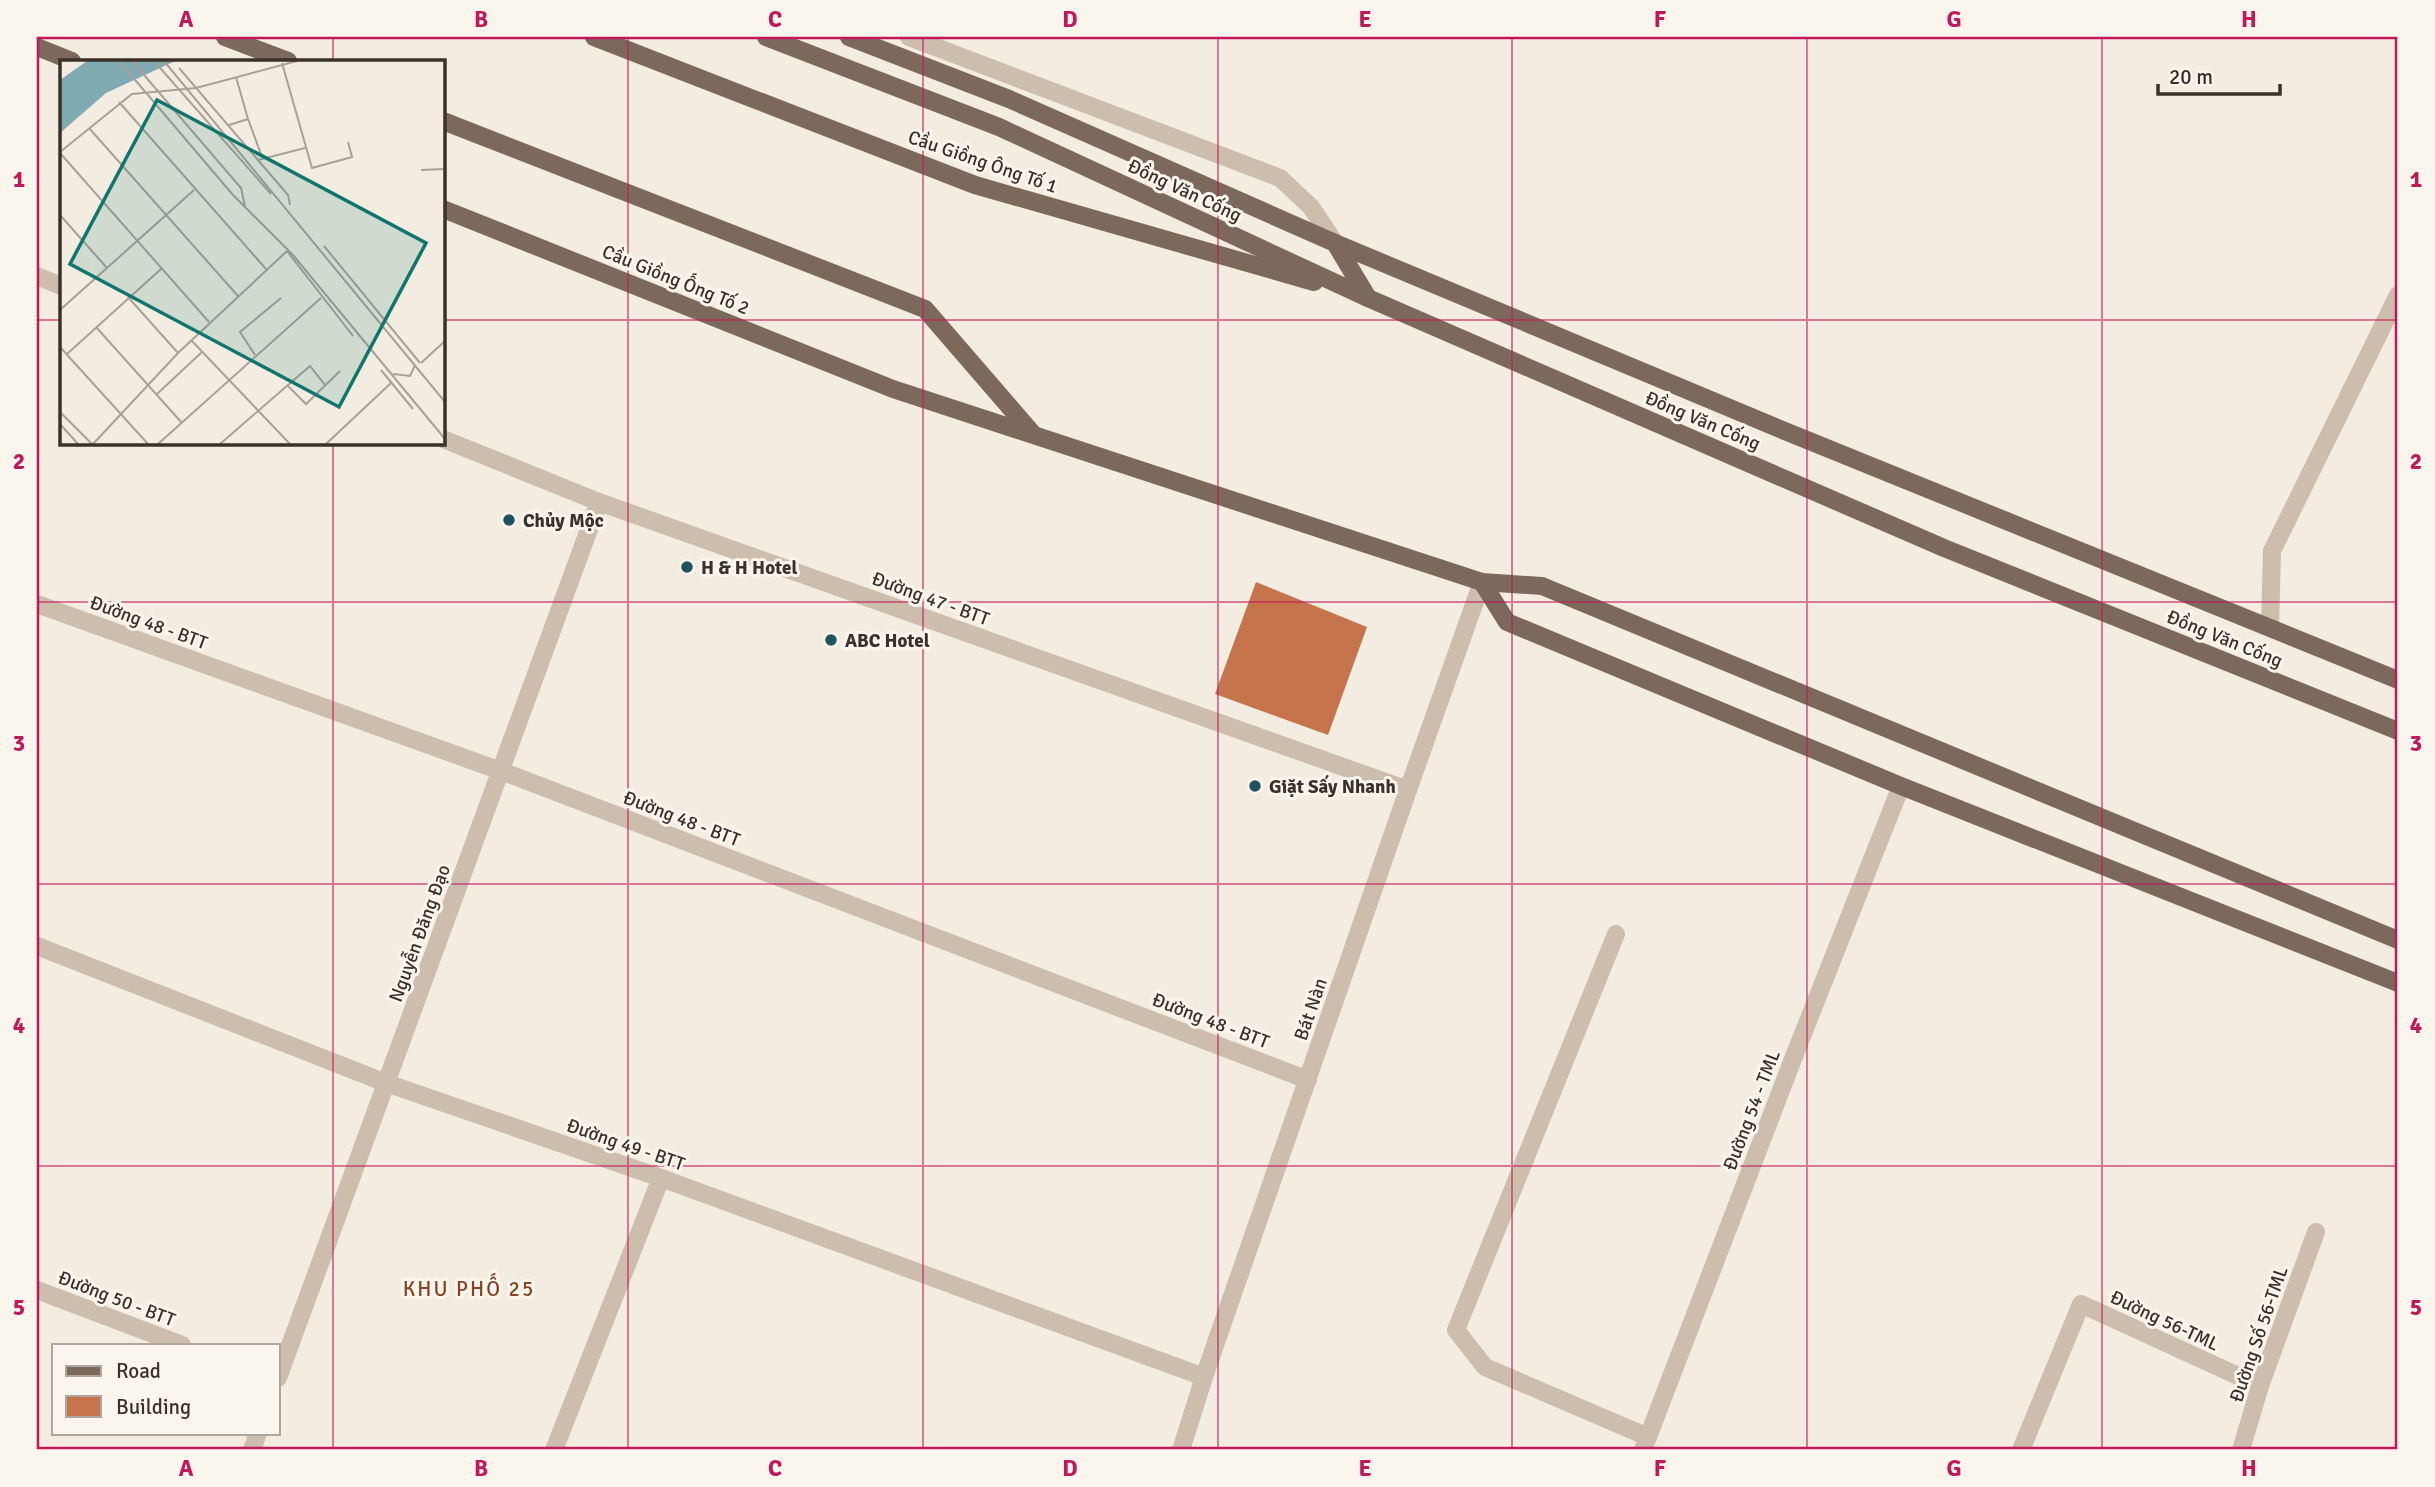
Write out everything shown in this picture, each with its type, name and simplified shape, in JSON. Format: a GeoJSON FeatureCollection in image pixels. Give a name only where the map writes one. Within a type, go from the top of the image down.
{"type":"FeatureCollection","features":[{"type":"Feature","properties":{"kind":"main road"},"geometry":{"type":"LineString","coordinates":[[225,37],[285,60]]}},
{"type":"Feature","properties":{"kind":"main road","name":"Cầu Giồng Ông Tố 1"},"geometry":{"type":"LineString","coordinates":[[594,37],[975,185],[1368,298]]}},
{"type":"Feature","properties":{"kind":"main road","name":"Đồng Văn Cống"},"geometry":{"type":"LineString","coordinates":[[766,37],[999,127],[1368,298],[1944,548],[2398,731]]}},
{"type":"Feature","properties":{"kind":"main road","name":"Đồng Văn Cống"},"geometry":{"type":"LineString","coordinates":[[849,37],[1009,99],[1335,243],[1780,429],[2398,680]]}},
{"type":"Feature","properties":{"kind":"main road"},"geometry":{"type":"LineString","coordinates":[[37,47],[70,60]]}},
{"type":"Feature","properties":{"kind":"main road"},"geometry":{"type":"LineString","coordinates":[[444,121],[925,309],[1033,435],[1482,582],[1542,586],[2398,940]]}},
{"type":"Feature","properties":{"kind":"main road","name":"Cầu Giồng Ống Tố 2"},"geometry":{"type":"LineString","coordinates":[[444,209],[893,389],[1033,435]]}},
{"type":"Feature","properties":{"kind":"main road"},"geometry":{"type":"LineString","coordinates":[[1335,243],[1368,298]]}},
{"type":"Feature","properties":{"kind":"main road"},"geometry":{"type":"LineString","coordinates":[[1482,582],[1507,622],[1901,786],[2398,983]]}},
{"type":"Feature","properties":{"kind":"street"},"geometry":{"type":"LineString","coordinates":[[909,37],[943,43],[1280,178],[1311,206],[1335,243]]}},
{"type":"Feature","properties":{"kind":"street"},"geometry":{"type":"LineString","coordinates":[[37,276],[60,286]]}},
{"type":"Feature","properties":{"kind":"street"},"geometry":{"type":"LineString","coordinates":[[2270,626],[2272,551],[2398,295]]}},
{"type":"Feature","properties":{"kind":"street","name":"Đường 47 - BTT"},"geometry":{"type":"LineString","coordinates":[[444,439],[599,502],[1408,790]]}},
{"type":"Feature","properties":{"kind":"street","name":"Nguyễn Đăng Đạo"},"geometry":{"type":"LineString","coordinates":[[280,1373],[599,502]]}},
{"type":"Feature","properties":{"kind":"street","name":"Bát Nàn"},"geometry":{"type":"LineString","coordinates":[[1181,1450],[1204,1377],[1482,582]]}},
{"type":"Feature","properties":{"kind":"street","name":"Đường 48 - BTT"},"geometry":{"type":"LineString","coordinates":[[37,604],[501,771],[1308,1080]]}},
{"type":"Feature","properties":{"kind":"street","name":"Đường 54 - TML"},"geometry":{"type":"LineString","coordinates":[[1646,1443],[1901,786]]}},
{"type":"Feature","properties":{"kind":"street"},"geometry":{"type":"LineString","coordinates":[[1616,934],[1456,1330],[1485,1367],[1646,1443]]}},
{"type":"Feature","properties":{"kind":"street","name":"Đường 49 - BTT"},"geometry":{"type":"LineString","coordinates":[[37,946],[386,1083],[662,1178],[1204,1377]]}},
{"type":"Feature","properties":{"kind":"street"},"geometry":{"type":"LineString","coordinates":[[554,1450],[662,1178]]}},
{"type":"Feature","properties":{"kind":"street","name":"Đường Số 56-TML"},"geometry":{"type":"LineString","coordinates":[[2241,1450],[2260,1386],[2316,1232]]}},
{"type":"Feature","properties":{"kind":"street","name":"Đường 50 - BTT"},"geometry":{"type":"LineString","coordinates":[[37,1290],[179,1344]]}},
{"type":"Feature","properties":{"kind":"street","name":"Đường 56-TML"},"geometry":{"type":"LineString","coordinates":[[2021,1450],[2081,1304],[2260,1386]]}},
{"type":"Feature","properties":{"kind":"building"},"geometry":{"type":"Polygon","coordinates":[[[1256,582],[1367,627],[1328,735],[1215,694],[1256,582]]]}},
{"type":"Feature","properties":{"kind":"place","name":"Chủy Mộc"},"geometry":{"type":"Point","coordinates":[509,520]}},
{"type":"Feature","properties":{"kind":"place","name":"H & H Hotel"},"geometry":{"type":"Point","coordinates":[687,567]}},
{"type":"Feature","properties":{"kind":"place","name":"ABC Hotel"},"geometry":{"type":"Point","coordinates":[831,640]}},
{"type":"Feature","properties":{"kind":"place","name":"Giặt Sấy Nhanh"},"geometry":{"type":"Point","coordinates":[1255,786]}},
{"type":"Feature","properties":{"kind":"district","name":"KHU PHỐ 25"},"geometry":{"type":"Point","coordinates":[469,1289]}}]}
